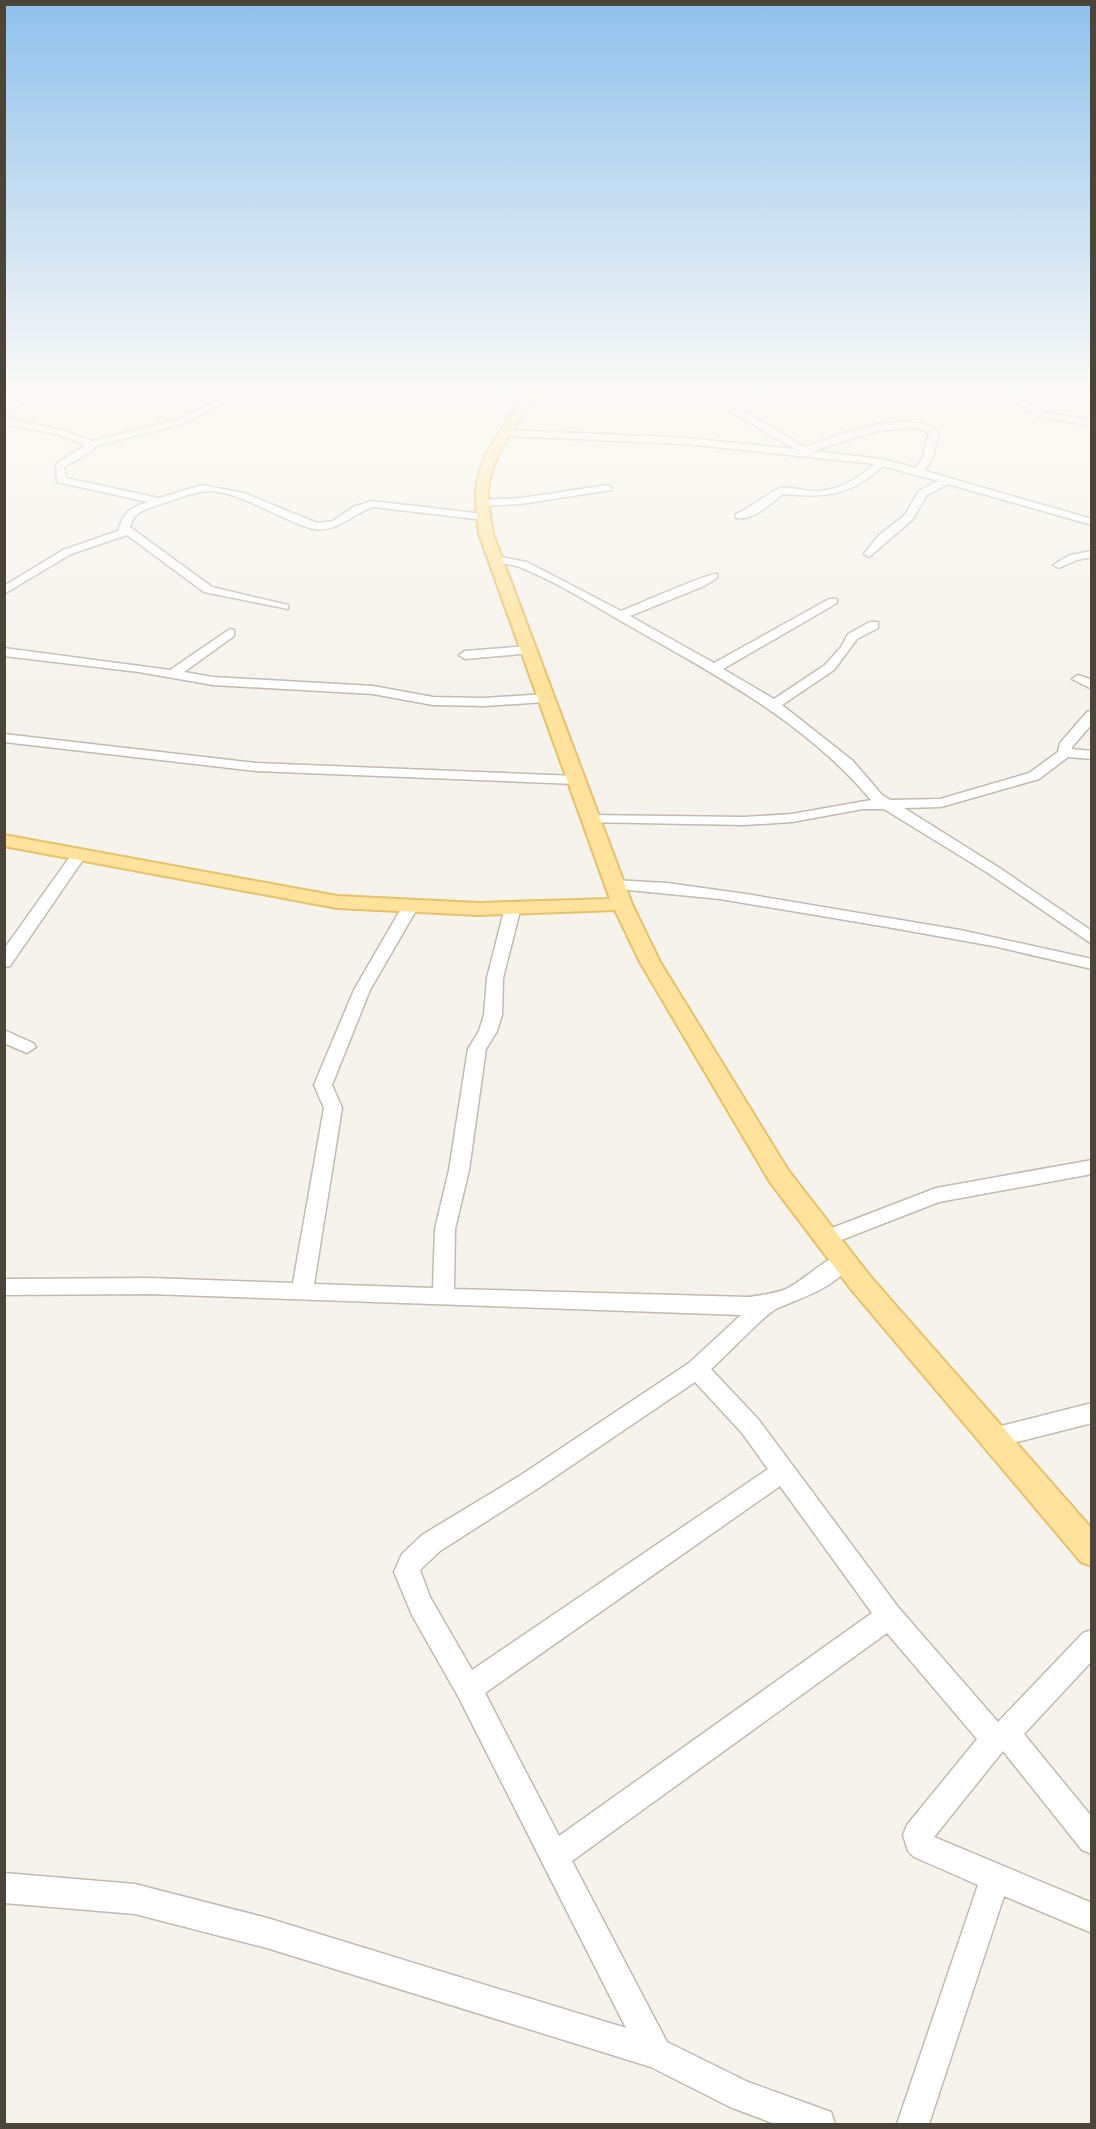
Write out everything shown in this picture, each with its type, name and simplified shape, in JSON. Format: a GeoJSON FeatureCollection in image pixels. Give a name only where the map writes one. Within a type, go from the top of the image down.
{"type":"FeatureCollection","features":[{"type":"Feature","properties":{"kind":"main road"},"geometry":{"type":"LineString","coordinates":[[483,489],[483,510],[495,559],[617,894],[650,962],[779,1176],[843,1260],[1092,1552]]}},
{"type":"Feature","properties":{"kind":"main road"},"geometry":{"type":"LineString","coordinates":[[4,840],[337,902],[410,908],[512,911],[617,894]]}},
{"type":"Feature","properties":{"kind":"street"},"geometry":{"type":"LineString","coordinates":[[104,489],[158,501]]}},
{"type":"Feature","properties":{"kind":"street"},"geometry":{"type":"LineString","coordinates":[[197,489],[158,501],[132,513],[124,522],[125,528],[208,590],[284,607]]}},
{"type":"Feature","properties":{"kind":"street"},"geometry":{"type":"LineString","coordinates":[[216,489],[240,495],[301,520],[325,526],[336,524],[357,509],[372,504],[483,510],[520,501],[598,489]]}},
{"type":"Feature","properties":{"kind":"street"},"geometry":{"type":"LineString","coordinates":[[740,516],[754,512],[781,491],[812,494],[843,489]]}},
{"type":"Feature","properties":{"kind":"street"},"geometry":{"type":"LineString","coordinates":[[869,554],[883,537],[908,518],[923,493],[930,489]]}},
{"type":"Feature","properties":{"kind":"street"},"geometry":{"type":"LineString","coordinates":[[980,489],[1092,522]]}},
{"type":"Feature","properties":{"kind":"street"},"geometry":{"type":"LineString","coordinates":[[4,591],[67,552],[117,536],[125,528]]}},
{"type":"Feature","properties":{"kind":"street"},"geometry":{"type":"LineString","coordinates":[[1059,565],[1074,557],[1092,554]]}},
{"type":"Feature","properties":{"kind":"street"},"geometry":{"type":"LineString","coordinates":[[495,559],[523,564],[716,668],[774,705],[822,741],[885,803],[993,870],[1092,939]]}},
{"type":"Feature","properties":{"kind":"street"},"geometry":{"type":"LineString","coordinates":[[619,616],[700,584],[714,576]]}},
{"type":"Feature","properties":{"kind":"street"},"geometry":{"type":"LineString","coordinates":[[716,668],[833,600]]}},
{"type":"Feature","properties":{"kind":"street"},"geometry":{"type":"LineString","coordinates":[[774,705],[844,654],[852,638],[874,625]]}},
{"type":"Feature","properties":{"kind":"street"},"geometry":{"type":"LineString","coordinates":[[174,674],[230,633]]}},
{"type":"Feature","properties":{"kind":"street"},"geometry":{"type":"LineString","coordinates":[[465,655],[528,650]]}},
{"type":"Feature","properties":{"kind":"street"},"geometry":{"type":"LineString","coordinates":[[4,652],[213,681],[373,690],[433,701],[484,702],[545,698]]}},
{"type":"Feature","properties":{"kind":"street"},"geometry":{"type":"LineString","coordinates":[[1078,680],[1092,685]]}},
{"type":"Feature","properties":{"kind":"street"},"geometry":{"type":"LineString","coordinates":[[1065,753],[1065,746],[1092,715]]}},
{"type":"Feature","properties":{"kind":"street"},"geometry":{"type":"LineString","coordinates":[[4,738],[256,767],[575,780]]}},
{"type":"Feature","properties":{"kind":"street"},"geometry":{"type":"LineString","coordinates":[[589,819],[744,821],[792,819],[862,805],[941,803],[1034,776],[1065,753],[1092,755]]}},
{"type":"Feature","properties":{"kind":"street"},"geometry":{"type":"LineString","coordinates":[[4,962],[79,854]]}},
{"type":"Feature","properties":{"kind":"street"},"geometry":{"type":"LineString","coordinates":[[617,894],[686,888],[976,937],[1092,964]]}},
{"type":"Feature","properties":{"kind":"street"},"geometry":{"type":"LineString","coordinates":[[302,1293],[333,1108],[323,1085],[362,990],[410,908]]}},
{"type":"Feature","properties":{"kind":"street"},"geometry":{"type":"LineString","coordinates":[[443,1298],[445,1229],[459,1170],[475,1058],[493,1015],[492,998],[495,978],[512,911]]}},
{"type":"Feature","properties":{"kind":"street"},"geometry":{"type":"LineString","coordinates":[[4,1036],[27,1047]]}},
{"type":"Feature","properties":{"kind":"street"},"geometry":{"type":"LineString","coordinates":[[826,1238],[936,1195],[1092,1167]]}},
{"type":"Feature","properties":{"kind":"street"},"geometry":{"type":"LineString","coordinates":[[4,1287],[28,1285],[150,1286],[730,1307],[766,1305],[797,1296],[843,1260]]}},
{"type":"Feature","properties":{"kind":"street"},"geometry":{"type":"LineString","coordinates":[[656,2053],[406,1572],[411,1562],[431,1543],[529,1482],[697,1369],[766,1305]]}},
{"type":"Feature","properties":{"kind":"street"},"geometry":{"type":"LineString","coordinates":[[697,1369],[750,1426],[889,1616],[1001,1736],[1092,1840]]}},
{"type":"Feature","properties":{"kind":"street"},"geometry":{"type":"LineString","coordinates":[[993,1438],[1092,1413]]}},
{"type":"Feature","properties":{"kind":"street"},"geometry":{"type":"LineString","coordinates":[[468,1689],[783,1471]]}},
{"type":"Feature","properties":{"kind":"street"},"geometry":{"type":"LineString","coordinates":[[555,1856],[889,1616]]}},
{"type":"Feature","properties":{"kind":"street"},"geometry":{"type":"LineString","coordinates":[[1092,1642],[1001,1736],[917,1834],[918,1841],[924,1847],[995,1879],[1092,1918]]}},
{"type":"Feature","properties":{"kind":"street"},"geometry":{"type":"LineString","coordinates":[[913,2124],[995,1879]]}},
{"type":"Feature","properties":{"kind":"street"},"geometry":{"type":"LineString","coordinates":[[4,1888],[84,1893],[146,1902],[267,1933],[656,2053],[741,2096],[819,2124]]}}]}
